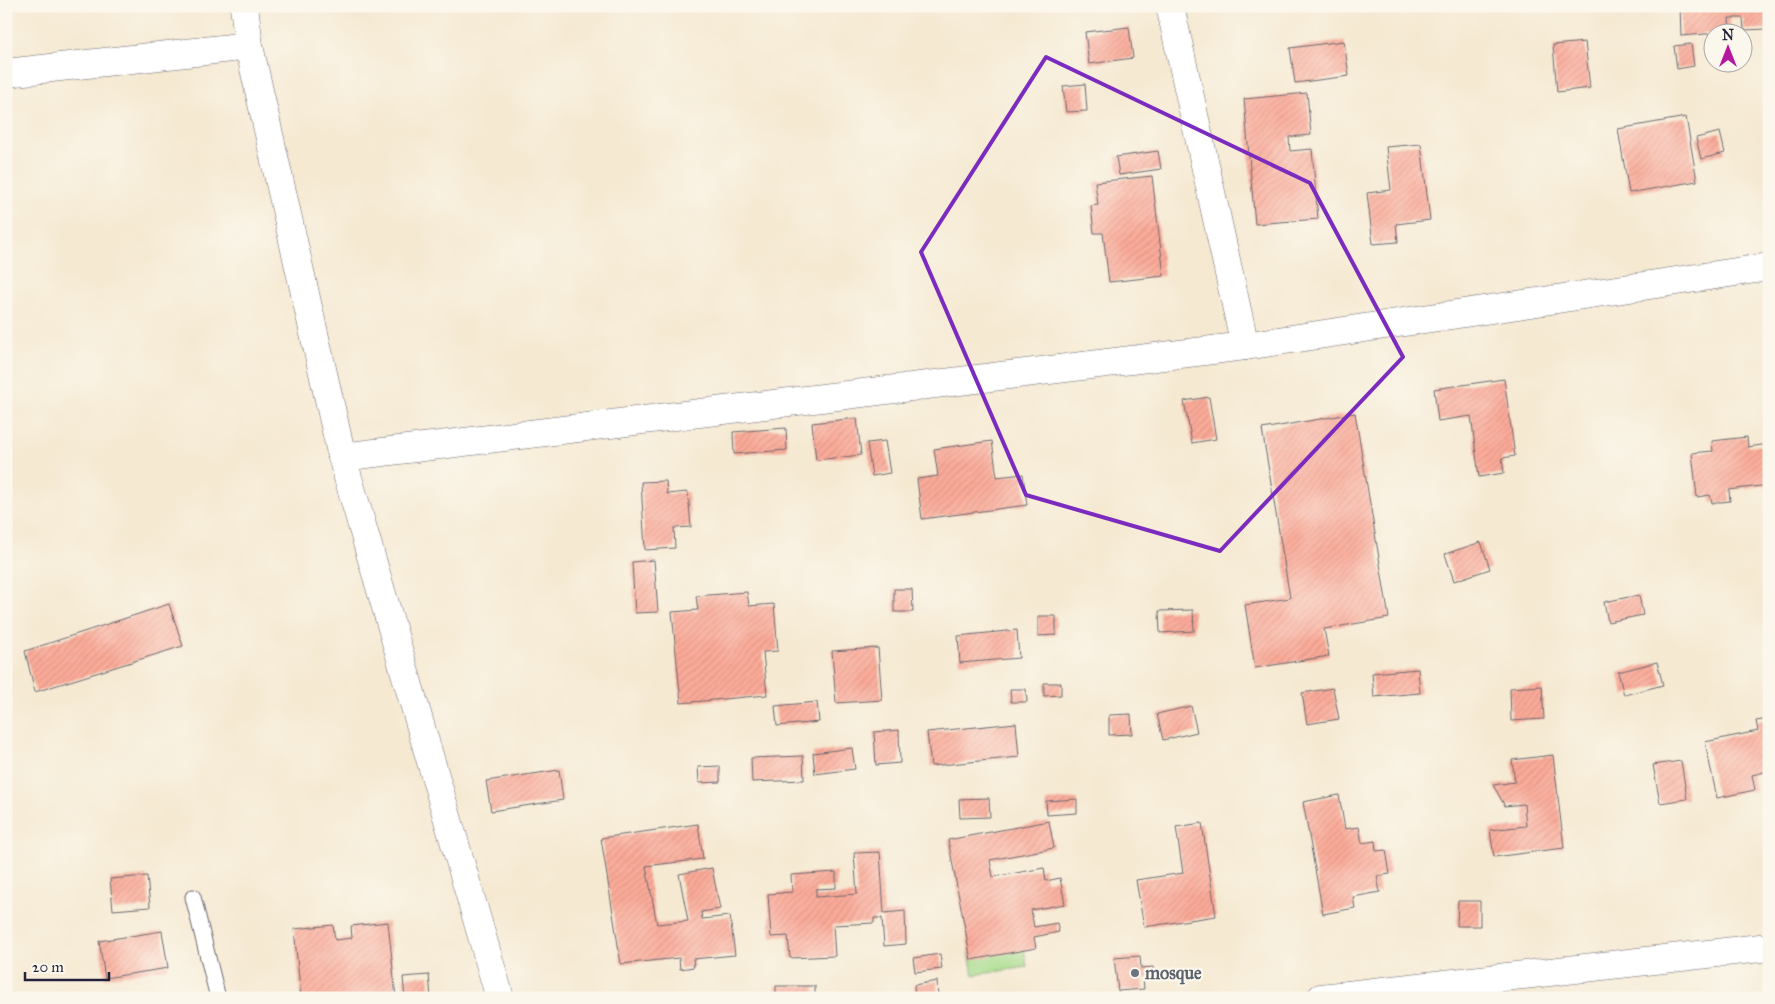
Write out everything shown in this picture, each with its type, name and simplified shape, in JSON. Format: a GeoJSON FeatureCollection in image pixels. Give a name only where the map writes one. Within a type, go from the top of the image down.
{"type":"FeatureCollection","features":[{"type":"Feature","properties":{"kind":"street"},"geometry":{"type":"LineString","coordinates":[[244,6],[249,46],[342,457],[500,998]]}},
{"type":"Feature","properties":{"kind":"street"},"geometry":{"type":"LineString","coordinates":[[1170,6],[1245,346]]}},
{"type":"Feature","properties":{"kind":"street"},"geometry":{"type":"LineString","coordinates":[[6,74],[249,46]]}},
{"type":"Feature","properties":{"kind":"street"},"geometry":{"type":"LineString","coordinates":[[342,457],[1245,346],[1769,268]]}},
{"type":"Feature","properties":{"kind":"street"},"geometry":{"type":"LineString","coordinates":[[1321,998],[1769,947]]}},
{"type":"Feature","properties":{"kind":"lane"},"geometry":{"type":"LineString","coordinates":[[193,897],[218,998]]}},
{"type":"Feature","properties":{"kind":"highlighted area"},"geometry":{"type":"Polygon","coordinates":[[[1046,57],[1310,183],[1403,357],[1220,551],[1026,495],[921,252],[1046,57]]]}},
{"type":"Feature","properties":{"kind":"green space"},"geometry":{"type":"Polygon","coordinates":[[[1023,943],[1027,967],[973,975],[969,952],[1023,943]]]}},
{"type":"Feature","properties":{"kind":"building"},"geometry":{"type":"Polygon","coordinates":[[[1680,6],[1769,6],[1769,14],[1766,14],[1767,29],[1752,30],[1752,22],[1743,22],[1743,18],[1729,18],[1729,22],[1702,22],[1702,34],[1681,36],[1680,6]]]}},
{"type":"Feature","properties":{"kind":"building"},"geometry":{"type":"Polygon","coordinates":[[[1129,27],[1133,58],[1089,64],[1085,32],[1129,27]]]}},
{"type":"Feature","properties":{"kind":"building"},"geometry":{"type":"Polygon","coordinates":[[[1344,41],[1349,76],[1295,83],[1290,48],[1344,41]]]}},
{"type":"Feature","properties":{"kind":"building"},"geometry":{"type":"Polygon","coordinates":[[[1585,42],[1590,88],[1557,92],[1553,45],[1585,42]]]}},
{"type":"Feature","properties":{"kind":"building"},"geometry":{"type":"Polygon","coordinates":[[[1691,44],[1694,66],[1677,69],[1674,46],[1691,44]]]}},
{"type":"Feature","properties":{"kind":"building"},"geometry":{"type":"Polygon","coordinates":[[[1085,84],[1087,111],[1066,112],[1063,86],[1085,84]]]}},
{"type":"Feature","properties":{"kind":"building"},"geometry":{"type":"Polygon","coordinates":[[[1307,93],[1311,135],[1289,137],[1290,151],[1312,149],[1318,219],[1255,224],[1244,99],[1307,93]]]}},
{"type":"Feature","properties":{"kind":"building"},"geometry":{"type":"Polygon","coordinates":[[[1686,117],[1697,181],[1629,193],[1618,129],[1686,117]]]}},
{"type":"Feature","properties":{"kind":"building"},"geometry":{"type":"Polygon","coordinates":[[[1720,132],[1725,153],[1701,159],[1696,138],[1720,132]]]}},
{"type":"Feature","properties":{"kind":"building"},"geometry":{"type":"Polygon","coordinates":[[[1421,144],[1430,220],[1396,224],[1398,242],[1373,244],[1367,193],[1391,190],[1386,147],[1421,144]]]}},
{"type":"Feature","properties":{"kind":"building"},"geometry":{"type":"Polygon","coordinates":[[[1158,151],[1161,169],[1119,175],[1116,157],[1158,151]]]}},
{"type":"Feature","properties":{"kind":"building"},"geometry":{"type":"Polygon","coordinates":[[[1152,176],[1164,276],[1109,282],[1103,233],[1094,233],[1091,206],[1098,205],[1095,182],[1152,176]]]}},
{"type":"Feature","properties":{"kind":"building"},"geometry":{"type":"Polygon","coordinates":[[[1504,379],[1515,456],[1502,458],[1504,473],[1479,477],[1471,416],[1438,421],[1434,389],[1504,379]]]}},
{"type":"Feature","properties":{"kind":"building"},"geometry":{"type":"Polygon","coordinates":[[[1209,397],[1216,439],[1192,443],[1184,401],[1209,397]]]}},
{"type":"Feature","properties":{"kind":"building"},"geometry":{"type":"Polygon","coordinates":[[[1355,413],[1389,618],[1324,629],[1329,656],[1255,668],[1245,605],[1290,598],[1262,429],[1355,413]]]}},
{"type":"Feature","properties":{"kind":"building"},"geometry":{"type":"Polygon","coordinates":[[[857,418],[861,455],[816,460],[812,423],[857,418]]]}},
{"type":"Feature","properties":{"kind":"building"},"geometry":{"type":"Polygon","coordinates":[[[786,428],[787,450],[734,454],[733,432],[786,428]]]}},
{"type":"Feature","properties":{"kind":"building"},"geometry":{"type":"Polygon","coordinates":[[[1747,437],[1748,447],[1769,444],[1769,485],[1729,490],[1730,501],[1712,503],[1710,495],[1697,497],[1692,453],[1713,451],[1712,441],[1747,437]]]}},
{"type":"Feature","properties":{"kind":"building"},"geometry":{"type":"Polygon","coordinates":[[[885,441],[890,473],[872,476],[867,443],[885,441]]]}},
{"type":"Feature","properties":{"kind":"building"},"geometry":{"type":"Polygon","coordinates":[[[992,441],[997,477],[1023,474],[1027,505],[922,519],[917,479],[938,476],[934,449],[992,441]]]}},
{"type":"Feature","properties":{"kind":"building"},"geometry":{"type":"Polygon","coordinates":[[[666,481],[667,494],[688,492],[691,527],[674,528],[675,548],[645,550],[641,482],[666,481]]]}},
{"type":"Feature","properties":{"kind":"building"},"geometry":{"type":"Polygon","coordinates":[[[1481,542],[1490,569],[1454,581],[1445,554],[1481,542]]]}},
{"type":"Feature","properties":{"kind":"building"},"geometry":{"type":"Polygon","coordinates":[[[654,560],[658,612],[635,613],[632,562],[654,560]]]}},
{"type":"Feature","properties":{"kind":"building"},"geometry":{"type":"Polygon","coordinates":[[[894,589],[912,589],[913,612],[894,612],[894,589]]]}},
{"type":"Feature","properties":{"kind":"building"},"geometry":{"type":"Polygon","coordinates":[[[747,592],[749,606],[774,604],[778,651],[763,652],[767,695],[681,703],[672,612],[698,610],[696,596],[747,592]]]}},
{"type":"Feature","properties":{"kind":"building"},"geometry":{"type":"Polygon","coordinates":[[[1639,595],[1643,615],[1608,622],[1604,602],[1639,595]]]}},
{"type":"Feature","properties":{"kind":"building"},"geometry":{"type":"Polygon","coordinates":[[[169,604],[183,646],[35,692],[25,651],[169,604]]]}},
{"type":"Feature","properties":{"kind":"building"},"geometry":{"type":"Polygon","coordinates":[[[1193,610],[1194,631],[1160,633],[1159,611],[1193,610]]]}},
{"type":"Feature","properties":{"kind":"building"},"geometry":{"type":"Polygon","coordinates":[[[1038,616],[1056,616],[1056,635],[1038,636],[1038,616]]]}},
{"type":"Feature","properties":{"kind":"building"},"geometry":{"type":"Polygon","coordinates":[[[1017,630],[1019,658],[960,663],[958,636],[1017,630]]]}},
{"type":"Feature","properties":{"kind":"building"},"geometry":{"type":"Polygon","coordinates":[[[878,648],[882,700],[836,703],[832,651],[878,648]]]}},
{"type":"Feature","properties":{"kind":"building"},"geometry":{"type":"Polygon","coordinates":[[[1657,662],[1663,685],[1624,695],[1618,672],[1657,662]]]}},
{"type":"Feature","properties":{"kind":"building"},"geometry":{"type":"Polygon","coordinates":[[[1418,669],[1420,693],[1374,697],[1372,673],[1418,669]]]}},
{"type":"Feature","properties":{"kind":"building"},"geometry":{"type":"Polygon","coordinates":[[[1044,683],[1061,683],[1061,695],[1044,696],[1044,683]]]}},
{"type":"Feature","properties":{"kind":"building"},"geometry":{"type":"Polygon","coordinates":[[[1542,686],[1544,719],[1511,721],[1510,688],[1542,686]]]}},
{"type":"Feature","properties":{"kind":"building"},"geometry":{"type":"Polygon","coordinates":[[[1333,688],[1339,719],[1307,724],[1302,693],[1333,688]]]}},
{"type":"Feature","properties":{"kind":"building"},"geometry":{"type":"Polygon","coordinates":[[[1010,689],[1026,689],[1027,702],[1011,702],[1010,689]]]}},
{"type":"Feature","properties":{"kind":"building"},"geometry":{"type":"Polygon","coordinates":[[[817,702],[819,722],[777,726],[775,706],[817,702]]]}},
{"type":"Feature","properties":{"kind":"building"},"geometry":{"type":"Polygon","coordinates":[[[1191,706],[1197,732],[1163,740],[1157,714],[1191,706]]]}},
{"type":"Feature","properties":{"kind":"building"},"geometry":{"type":"Polygon","coordinates":[[[1131,714],[1132,734],[1109,735],[1109,715],[1131,714]]]}},
{"type":"Feature","properties":{"kind":"building"},"geometry":{"type":"Polygon","coordinates":[[[1769,719],[1769,771],[1752,775],[1755,790],[1717,798],[1705,742],[1758,731],[1756,721],[1769,719]]]}},
{"type":"Feature","properties":{"kind":"building"},"geometry":{"type":"Polygon","coordinates":[[[1016,723],[1019,757],[931,766],[927,732],[1016,723]]]}},
{"type":"Feature","properties":{"kind":"building"},"geometry":{"type":"Polygon","coordinates":[[[899,730],[900,763],[876,765],[874,732],[899,730]]]}},
{"type":"Feature","properties":{"kind":"building"},"geometry":{"type":"Polygon","coordinates":[[[852,748],[855,769],[815,774],[813,753],[852,748]]]}},
{"type":"Feature","properties":{"kind":"building"},"geometry":{"type":"Polygon","coordinates":[[[1553,755],[1564,848],[1494,857],[1490,830],[1526,826],[1524,804],[1505,806],[1493,785],[1515,782],[1512,760],[1553,755]]]}},
{"type":"Feature","properties":{"kind":"building"},"geometry":{"type":"Polygon","coordinates":[[[803,756],[804,780],[752,782],[751,758],[803,756]]]}},
{"type":"Feature","properties":{"kind":"building"},"geometry":{"type":"Polygon","coordinates":[[[1681,761],[1687,799],[1660,803],[1653,765],[1681,761]]]}},
{"type":"Feature","properties":{"kind":"building"},"geometry":{"type":"Polygon","coordinates":[[[720,766],[720,782],[699,783],[698,767],[720,766]]]}},
{"type":"Feature","properties":{"kind":"building"},"geometry":{"type":"Polygon","coordinates":[[[559,770],[563,800],[491,811],[486,781],[559,770]]]}},
{"type":"Feature","properties":{"kind":"building"},"geometry":{"type":"Polygon","coordinates":[[[1339,795],[1345,829],[1359,827],[1362,843],[1375,841],[1376,851],[1386,850],[1390,874],[1377,876],[1380,892],[1353,897],[1355,908],[1323,914],[1303,802],[1339,795]]]}},
{"type":"Feature","properties":{"kind":"building"},"geometry":{"type":"Polygon","coordinates":[[[989,798],[990,817],[960,818],[959,799],[989,798]]]}},
{"type":"Feature","properties":{"kind":"building"},"geometry":{"type":"Polygon","coordinates":[[[1077,799],[1077,813],[1047,815],[1046,801],[1077,799]]]}},
{"type":"Feature","properties":{"kind":"building"},"geometry":{"type":"Polygon","coordinates":[[[1049,821],[1054,848],[990,860],[993,877],[1044,868],[1046,881],[1060,878],[1065,904],[1031,910],[1034,927],[1057,923],[1059,932],[1034,937],[1036,948],[971,960],[948,840],[1049,821]]]}},
{"type":"Feature","properties":{"kind":"building"},"geometry":{"type":"Polygon","coordinates":[[[1202,823],[1216,916],[1144,927],[1136,880],[1183,873],[1176,827],[1202,823]]]}},
{"type":"Feature","properties":{"kind":"building"},"geometry":{"type":"Polygon","coordinates":[[[698,824],[703,859],[646,866],[657,924],[688,921],[679,874],[712,868],[720,909],[701,912],[702,919],[730,916],[735,955],[693,959],[694,967],[680,969],[679,958],[621,964],[601,838],[698,824]]]}},
{"type":"Feature","properties":{"kind":"building"},"geometry":{"type":"Polygon","coordinates":[[[880,852],[884,913],[905,911],[906,944],[884,946],[882,918],[874,918],[874,923],[833,925],[835,956],[790,958],[788,936],[771,937],[768,894],[792,892],[791,875],[836,872],[836,888],[816,889],[816,897],[857,894],[854,853],[880,852]]]}},
{"type":"Feature","properties":{"kind":"building"},"geometry":{"type":"Polygon","coordinates":[[[147,876],[150,907],[113,910],[110,879],[147,876]]]}},
{"type":"Feature","properties":{"kind":"building"},"geometry":{"type":"Polygon","coordinates":[[[1458,901],[1480,901],[1480,926],[1457,926],[1458,901]]]}},
{"type":"Feature","properties":{"kind":"building"},"geometry":{"type":"Polygon","coordinates":[[[388,922],[396,998],[301,998],[294,929],[333,925],[335,940],[352,938],[351,926],[388,922]]]}},
{"type":"Feature","properties":{"kind":"building"},"geometry":{"type":"Polygon","coordinates":[[[162,931],[168,968],[105,978],[99,941],[162,931]]]}},
{"type":"Feature","properties":{"kind":"building"},"geometry":{"type":"Polygon","coordinates":[[[940,954],[942,969],[915,972],[913,958],[940,954]]]}},
{"type":"Feature","properties":{"kind":"building","name":"mosque"},"geometry":{"type":"Polygon","coordinates":[[[1140,956],[1141,968],[1153,967],[1154,977],[1143,978],[1144,989],[1118,991],[1114,958],[1140,956]]]}},
{"type":"Feature","properties":{"kind":"building"},"geometry":{"type":"Polygon","coordinates":[[[429,975],[431,998],[405,998],[403,977],[429,975]]]}},
{"type":"Feature","properties":{"kind":"building"},"geometry":{"type":"Polygon","coordinates":[[[937,981],[938,997],[915,998],[914,985],[937,981]]]}},
{"type":"Feature","properties":{"kind":"building"},"geometry":{"type":"Polygon","coordinates":[[[776,986],[815,986],[815,998],[776,998],[776,986]]]}},
{"type":"Feature","properties":{"kind":"place","name":"mosque"},"geometry":{"type":"Point","coordinates":[1135,973]}}]}
